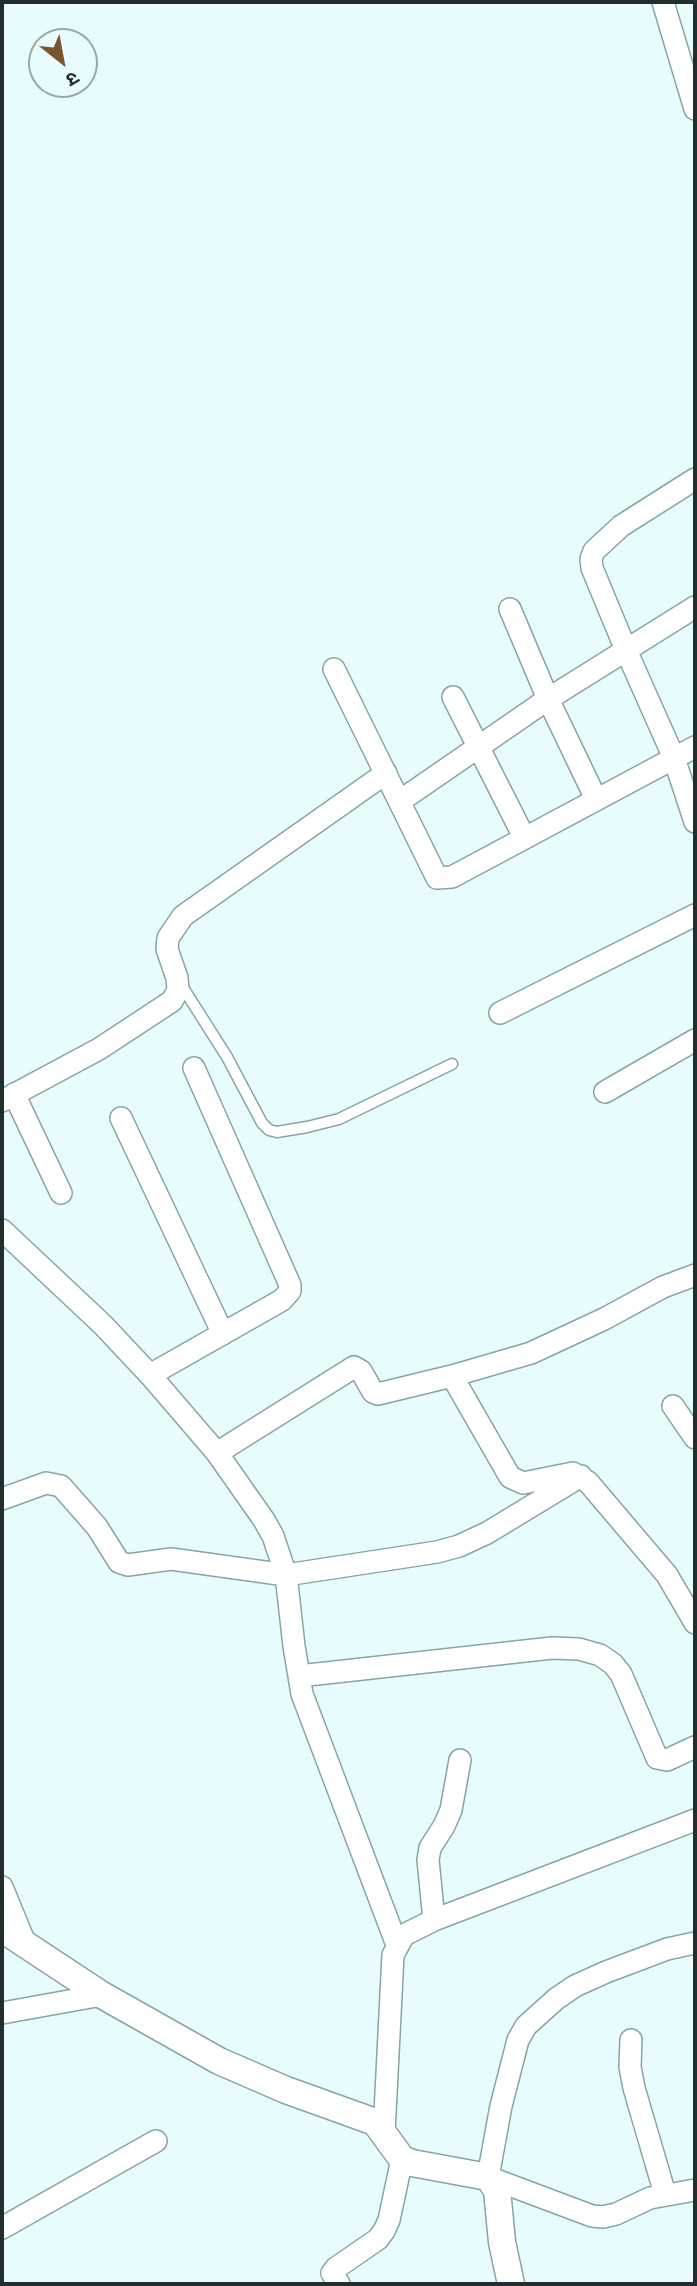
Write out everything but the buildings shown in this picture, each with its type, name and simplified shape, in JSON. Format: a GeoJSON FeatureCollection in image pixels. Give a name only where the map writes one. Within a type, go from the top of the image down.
{"type":"FeatureCollection","features":[{"type":"Feature","properties":{"kind":"street"},"geometry":{"type":"LineString","coordinates":[[663,2],[695,109]]}},
{"type":"Feature","properties":{"kind":"street"},"geometry":{"type":"LineString","coordinates":[[695,479],[621,526],[594,551],[592,568],[674,758],[695,822]]}},
{"type":"Feature","properties":{"kind":"street"},"geometry":{"type":"LineString","coordinates":[[400,801],[548,699],[695,607]]}},
{"type":"Feature","properties":{"kind":"street"},"geometry":{"type":"LineString","coordinates":[[510,609],[548,699],[596,799]]}},
{"type":"Feature","properties":{"kind":"street"},"geometry":{"type":"LineString","coordinates":[[334,669],[437,878],[452,877],[695,747]]}},
{"type":"Feature","properties":{"kind":"street"},"geometry":{"type":"LineString","coordinates":[[453,697],[524,837]]}},
{"type":"Feature","properties":{"kind":"street"},"geometry":{"type":"LineString","coordinates":[[61,1193],[8,1098],[99,1049],[172,1002],[178,990],[177,978],[167,949],[168,937],[183,916],[386,773]]}},
{"type":"Feature","properties":{"kind":"street"},"geometry":{"type":"LineString","coordinates":[[500,1013],[695,915]]}},
{"type":"Feature","properties":{"kind":"street"},"geometry":{"type":"LineString","coordinates":[[605,1092],[695,1040]]}},
{"type":"Feature","properties":{"kind":"street"},"geometry":{"type":"LineString","coordinates":[[150,1375],[288,1296],[290,1285],[194,1068]]}},
{"type":"Feature","properties":{"kind":"street"},"geometry":{"type":"LineString","coordinates":[[121,1118],[223,1334]]}},
{"type":"Feature","properties":{"kind":"street"},"geometry":{"type":"LineString","coordinates":[[2,1230],[103,1325],[150,1375],[217,1454],[273,1536],[286,1575],[302,1694],[397,1945]]}},
{"type":"Feature","properties":{"kind":"street"},"geometry":{"type":"LineString","coordinates":[[217,1454],[354,1367],[361,1371],[373,1392],[378,1394],[452,1376],[531,1353],[604,1319],[663,1287],[695,1275]]}},
{"type":"Feature","properties":{"kind":"street"},"geometry":{"type":"LineString","coordinates":[[452,1376],[510,1477],[523,1483],[565,1473],[581,1476],[589,1482],[667,1575],[695,1623]]}},
{"type":"Feature","properties":{"kind":"street"},"geometry":{"type":"LineString","coordinates":[[673,1406],[695,1438]]}},
{"type":"Feature","properties":{"kind":"street"},"geometry":{"type":"LineString","coordinates":[[2,1499],[46,1483],[61,1486],[97,1527],[119,1562],[128,1565],[171,1559],[286,1575],[437,1552],[459,1546],[487,1533],[581,1476]]}},
{"type":"Feature","properties":{"kind":"street"},"geometry":{"type":"LineString","coordinates":[[299,1676],[552,1648],[579,1649],[600,1655],[621,1674],[657,1758],[667,1760],[695,1747]]}},
{"type":"Feature","properties":{"kind":"street"},"geometry":{"type":"LineString","coordinates":[[434,1920],[428,1860],[430,1848],[451,1810],[460,1760]]}},
{"type":"Feature","properties":{"kind":"street"},"geometry":{"type":"LineString","coordinates":[[384,2133],[393,1955],[397,1945],[411,1930],[695,1821]]}},
{"type":"Feature","properties":{"kind":"street"},"geometry":{"type":"LineString","coordinates":[[2,1887],[25,1943]]}},
{"type":"Feature","properties":{"kind":"street"},"geometry":{"type":"LineString","coordinates":[[2,1929],[102,1995],[219,2061],[286,2090],[375,2122],[402,2159],[412,2163],[488,2177],[592,2216],[616,2214],[642,2201],[665,2194],[695,2192]]}},
{"type":"Feature","properties":{"kind":"street"},"geometry":{"type":"LineString","coordinates":[[511,2284],[502,2242],[497,2190],[488,2177],[501,2106],[518,2040],[526,2026],[575,1986],[667,1949],[695,1943]]}},
{"type":"Feature","properties":{"kind":"street"},"geometry":{"type":"LineString","coordinates":[[2,2013],[102,1995]]}},
{"type":"Feature","properties":{"kind":"street"},"geometry":{"type":"LineString","coordinates":[[631,2040],[630,2067],[634,2088],[665,2194]]}},
{"type":"Feature","properties":{"kind":"street"},"geometry":{"type":"LineString","coordinates":[[2,2228],[156,2141]]}},
{"type":"Feature","properties":{"kind":"street"},"geometry":{"type":"LineString","coordinates":[[339,2284],[332,2273],[378,2239],[384,2231],[389,2220],[402,2159]]}},
{"type":"Feature","properties":{"kind":"lane"},"geometry":{"type":"LineString","coordinates":[[177,978],[227,1058],[262,1123],[269,1130],[277,1132],[297,1129],[339,1119],[452,1064]]}}]}
